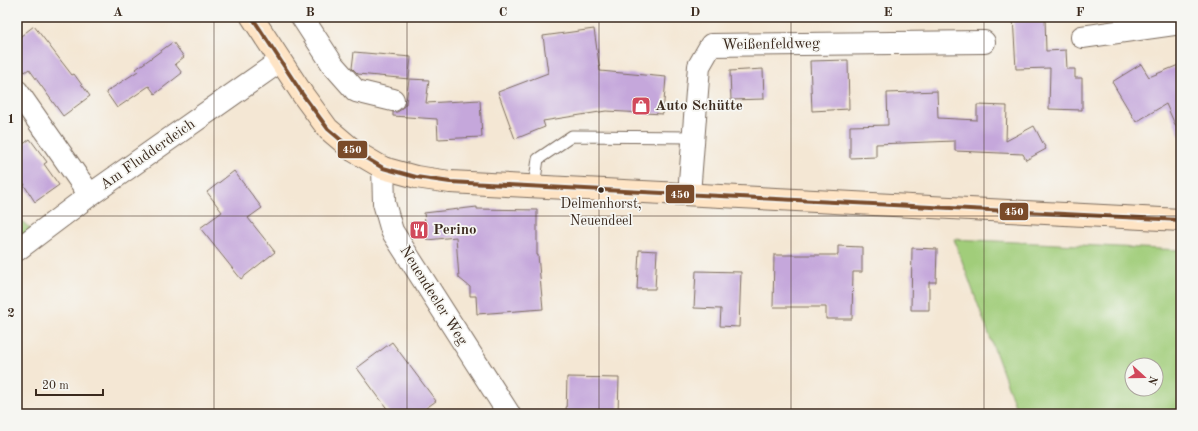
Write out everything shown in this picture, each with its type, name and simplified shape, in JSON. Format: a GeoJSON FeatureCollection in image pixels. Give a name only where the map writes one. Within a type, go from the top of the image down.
{"type":"FeatureCollection","features":[{"type":"Feature","properties":{"kind":"main road"},"geometry":{"type":"LineString","coordinates":[[252,17],[280,61],[328,130],[354,151],[382,168],[416,177],[450,182],[1181,220]]}},
{"type":"Feature","properties":{"kind":"street"},"geometry":{"type":"LineString","coordinates":[[302,17],[333,65],[356,91],[392,100]]}},
{"type":"Feature","properties":{"kind":"street"},"geometry":{"type":"LineString","coordinates":[[1082,37],[1181,23]]}},
{"type":"Feature","properties":{"kind":"street","name":"Weißenfeldweg"},"geometry":{"type":"LineString","coordinates":[[689,194],[699,66],[711,45],[984,42]]}},
{"type":"Feature","properties":{"kind":"street","name":"Am Fludderdeich"},"geometry":{"type":"LineString","coordinates":[[17,250],[90,195],[280,61]]}},
{"type":"Feature","properties":{"kind":"street"},"geometry":{"type":"LineString","coordinates":[[17,91],[90,195]]}},
{"type":"Feature","properties":{"kind":"street","name":"Neuendeeler Weg"},"geometry":{"type":"LineString","coordinates":[[382,168],[384,203],[392,231],[509,414]]}},
{"type":"Feature","properties":{"kind":"lane"},"geometry":{"type":"LineString","coordinates":[[534,186],[538,159],[572,136],[693,137]]}},
{"type":"Feature","properties":{"kind":"green space"},"geometry":{"type":"Polygon","coordinates":[[[17,217],[32,230],[17,240],[17,217]]]}},
{"type":"Feature","properties":{"kind":"green space"},"geometry":{"type":"Polygon","coordinates":[[[954,239],[1181,250],[1181,414],[1018,414],[954,239]]]}},
{"type":"Feature","properties":{"kind":"building"},"geometry":{"type":"Polygon","coordinates":[[[1013,17],[1045,17],[1046,51],[1066,50],[1067,69],[1075,69],[1075,78],[1082,78],[1082,110],[1049,109],[1050,68],[1016,69],[1013,17]]]}},
{"type":"Feature","properties":{"kind":"building"},"geometry":{"type":"Polygon","coordinates":[[[34,26],[72,75],[74,74],[90,96],[63,116],[29,69],[25,72],[17,62],[17,39],[34,26]]]}},
{"type":"Feature","properties":{"kind":"building"},"geometry":{"type":"Polygon","coordinates":[[[594,29],[600,71],[666,77],[663,114],[606,111],[543,121],[545,127],[515,139],[498,92],[548,73],[543,36],[594,29]]]}},
{"type":"Feature","properties":{"kind":"building"},"geometry":{"type":"Polygon","coordinates":[[[173,42],[184,57],[175,64],[182,73],[155,94],[149,86],[117,108],[106,92],[138,71],[136,69],[173,42]]]}},
{"type":"Feature","properties":{"kind":"building"},"geometry":{"type":"Polygon","coordinates":[[[354,52],[411,57],[409,79],[358,74],[352,68],[354,52]]]}},
{"type":"Feature","properties":{"kind":"building"},"geometry":{"type":"Polygon","coordinates":[[[848,60],[849,109],[812,111],[810,61],[848,60]]]}},
{"type":"Feature","properties":{"kind":"building"},"geometry":{"type":"Polygon","coordinates":[[[1141,64],[1149,77],[1181,64],[1181,138],[1166,104],[1136,122],[1112,82],[1141,64]]]}},
{"type":"Feature","properties":{"kind":"building"},"geometry":{"type":"Polygon","coordinates":[[[763,69],[764,99],[731,100],[730,71],[763,69]]]}},
{"type":"Feature","properties":{"kind":"building"},"geometry":{"type":"Polygon","coordinates":[[[409,79],[429,80],[426,103],[480,100],[482,137],[438,139],[437,119],[393,116],[393,112],[397,112],[402,109],[406,104],[409,79]]]}},
{"type":"Feature","properties":{"kind":"building"},"geometry":{"type":"Polygon","coordinates":[[[937,91],[938,118],[977,120],[977,105],[1007,106],[1006,141],[1034,126],[1046,149],[1026,160],[1023,154],[955,151],[955,141],[876,144],[876,157],[850,158],[850,126],[888,125],[887,93],[937,91]]]}},
{"type":"Feature","properties":{"kind":"building"},"geometry":{"type":"Polygon","coordinates":[[[30,139],[47,162],[44,164],[59,185],[35,202],[17,173],[17,149],[30,139]]]}},
{"type":"Feature","properties":{"kind":"building"},"geometry":{"type":"Polygon","coordinates":[[[234,171],[262,208],[248,218],[275,252],[241,279],[200,228],[222,212],[207,192],[234,171]]]}},
{"type":"Feature","properties":{"kind":"building"},"geometry":{"type":"Polygon","coordinates":[[[477,207],[477,209],[537,210],[537,255],[543,309],[477,314],[476,296],[470,296],[470,287],[459,278],[456,237],[427,240],[424,213],[477,207]]]}},
{"type":"Feature","properties":{"kind":"building"},"geometry":{"type":"Polygon","coordinates":[[[838,246],[862,247],[862,272],[853,272],[852,319],[826,319],[826,307],[773,307],[774,255],[838,255],[838,246]]]}},
{"type":"Feature","properties":{"kind":"building"},"geometry":{"type":"Polygon","coordinates":[[[912,248],[937,249],[936,282],[929,282],[929,310],[911,310],[912,248]]]}},
{"type":"Feature","properties":{"kind":"building"},"geometry":{"type":"Polygon","coordinates":[[[639,250],[657,251],[655,289],[637,289],[639,250]]]}},
{"type":"Feature","properties":{"kind":"building"},"geometry":{"type":"Polygon","coordinates":[[[696,271],[741,272],[739,327],[720,326],[721,309],[694,308],[696,271]]]}},
{"type":"Feature","properties":{"kind":"building"},"geometry":{"type":"Polygon","coordinates":[[[392,342],[436,401],[418,414],[391,414],[357,368],[392,342]]]}},
{"type":"Feature","properties":{"kind":"building"},"geometry":{"type":"Polygon","coordinates":[[[567,377],[619,378],[618,414],[566,414],[567,377]]]}},
{"type":"Feature","properties":{"kind":"transit line","name":"450"},"geometry":{"type":"LineString","coordinates":[[252,17],[303,95],[328,129],[354,151],[383,168],[416,177],[450,182],[1181,220]]}},
{"type":"Feature","properties":{"kind":"place","name":"Auto Schütte"},"geometry":{"type":"Point","coordinates":[641,106]}},
{"type":"Feature","properties":{"kind":"place","name":"Delmenhorst, Neuendeel"},"geometry":{"type":"Point","coordinates":[601,190]}},
{"type":"Feature","properties":{"kind":"place","name":"Perino"},"geometry":{"type":"Point","coordinates":[419,230]}}]}
